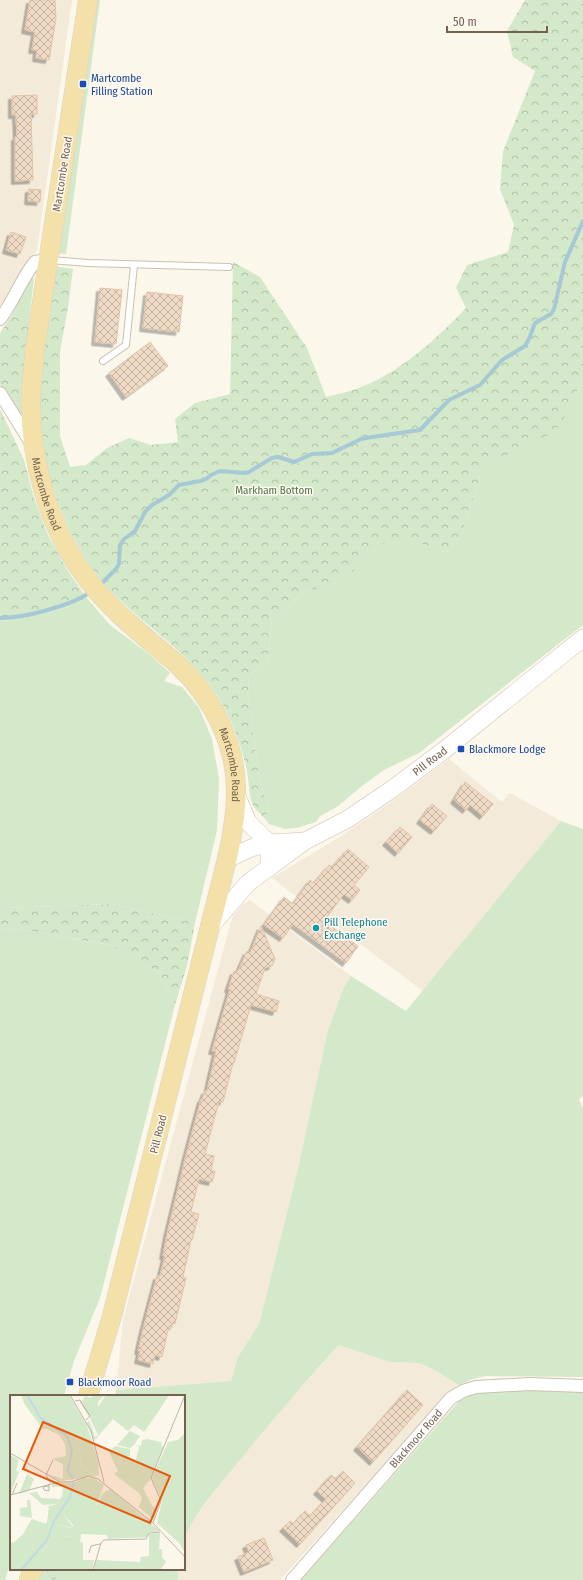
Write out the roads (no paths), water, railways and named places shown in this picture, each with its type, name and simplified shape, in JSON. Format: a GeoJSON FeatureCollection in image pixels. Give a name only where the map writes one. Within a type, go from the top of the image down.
{"type":"FeatureCollection","features":[{"type":"Feature","properties":{"kind":"main road","name":"Martcombe Road"},"geometry":{"type":"LineString","coordinates":[[88,0],[35,348],[31,394],[34,448],[44,493],[66,547],[88,581],[112,607],[177,665],[198,686],[209,703],[221,727],[230,751],[236,781],[232,833],[210,926]]}},
{"type":"Feature","properties":{"kind":"main road","name":"Pill Road"},"geometry":{"type":"LineString","coordinates":[[88,1395],[112,1316],[210,926]]}},
{"type":"Feature","properties":{"kind":"main road"},"geometry":{"type":"LineString","coordinates":[[29,1580],[33,1570]]}},
{"type":"Feature","properties":{"kind":"street"},"geometry":{"type":"LineString","coordinates":[[0,318],[10,305],[26,274],[35,262],[49,260]]}},
{"type":"Feature","properties":{"kind":"street"},"geometry":{"type":"LineString","coordinates":[[0,393],[34,448]]}},
{"type":"Feature","properties":{"kind":"street","name":"Pill Road"},"geometry":{"type":"LineString","coordinates":[[210,926],[224,912],[248,883],[305,841],[348,819],[396,787],[583,638]]}},
{"type":"Feature","properties":{"kind":"street"},"geometry":{"type":"LineString","coordinates":[[236,794],[248,822],[269,843],[269,868]]}},
{"type":"Feature","properties":{"kind":"street","name":"Pill Road"},"geometry":{"type":"LineString","coordinates":[[225,867],[251,848],[269,843],[305,841]]}},
{"type":"Feature","properties":{"kind":"street"},"geometry":{"type":"LineString","coordinates":[[225,867],[239,882],[248,883]]}},
{"type":"Feature","properties":{"kind":"street","name":"Blackmoor Road"},"geometry":{"type":"LineString","coordinates":[[292,1580],[451,1398],[463,1390],[476,1387],[530,1384],[583,1386]]}},
{"type":"Feature","properties":{"kind":"lane"},"geometry":{"type":"LineString","coordinates":[[49,260],[134,265],[229,267]]}},
{"type":"Feature","properties":{"kind":"lane"},"geometry":{"type":"LineString","coordinates":[[103,361],[126,345],[134,265]]}},
{"type":"Feature","properties":{"kind":"waterway"},"geometry":{"type":"LineString","coordinates":[[99,586],[116,569],[119,564],[120,545],[124,539],[135,531],[145,512],[152,505],[169,495],[179,485],[206,479],[220,471],[249,472],[272,458],[278,457],[294,462],[312,454],[332,453],[361,439],[420,430],[449,400],[480,385],[502,360],[525,346],[535,323],[551,314],[554,309],[565,262],[583,221]]}},
{"type":"Feature","properties":{"kind":"waterway"},"geometry":{"type":"LineString","coordinates":[[0,618],[22,616],[47,610],[71,602],[91,592]]}},
{"type":"Feature","properties":{"kind":"place","name":"Martcombe Filling Station"},"geometry":{"type":"Point","coordinates":[83,84]}},
{"type":"Feature","properties":{"kind":"place","name":"Blackmore Lodge"},"geometry":{"type":"Point","coordinates":[461,749]}},
{"type":"Feature","properties":{"kind":"place","name":"Pill Telephone Exchange"},"geometry":{"type":"Point","coordinates":[316,928]}},
{"type":"Feature","properties":{"kind":"place","name":"Blackmoor Road"},"geometry":{"type":"Point","coordinates":[70,1382]}},
{"type":"Feature","properties":{"kind":"park label","name":"Markham Bottom"},"geometry":{"type":"Point","coordinates":[274,490]}}]}
